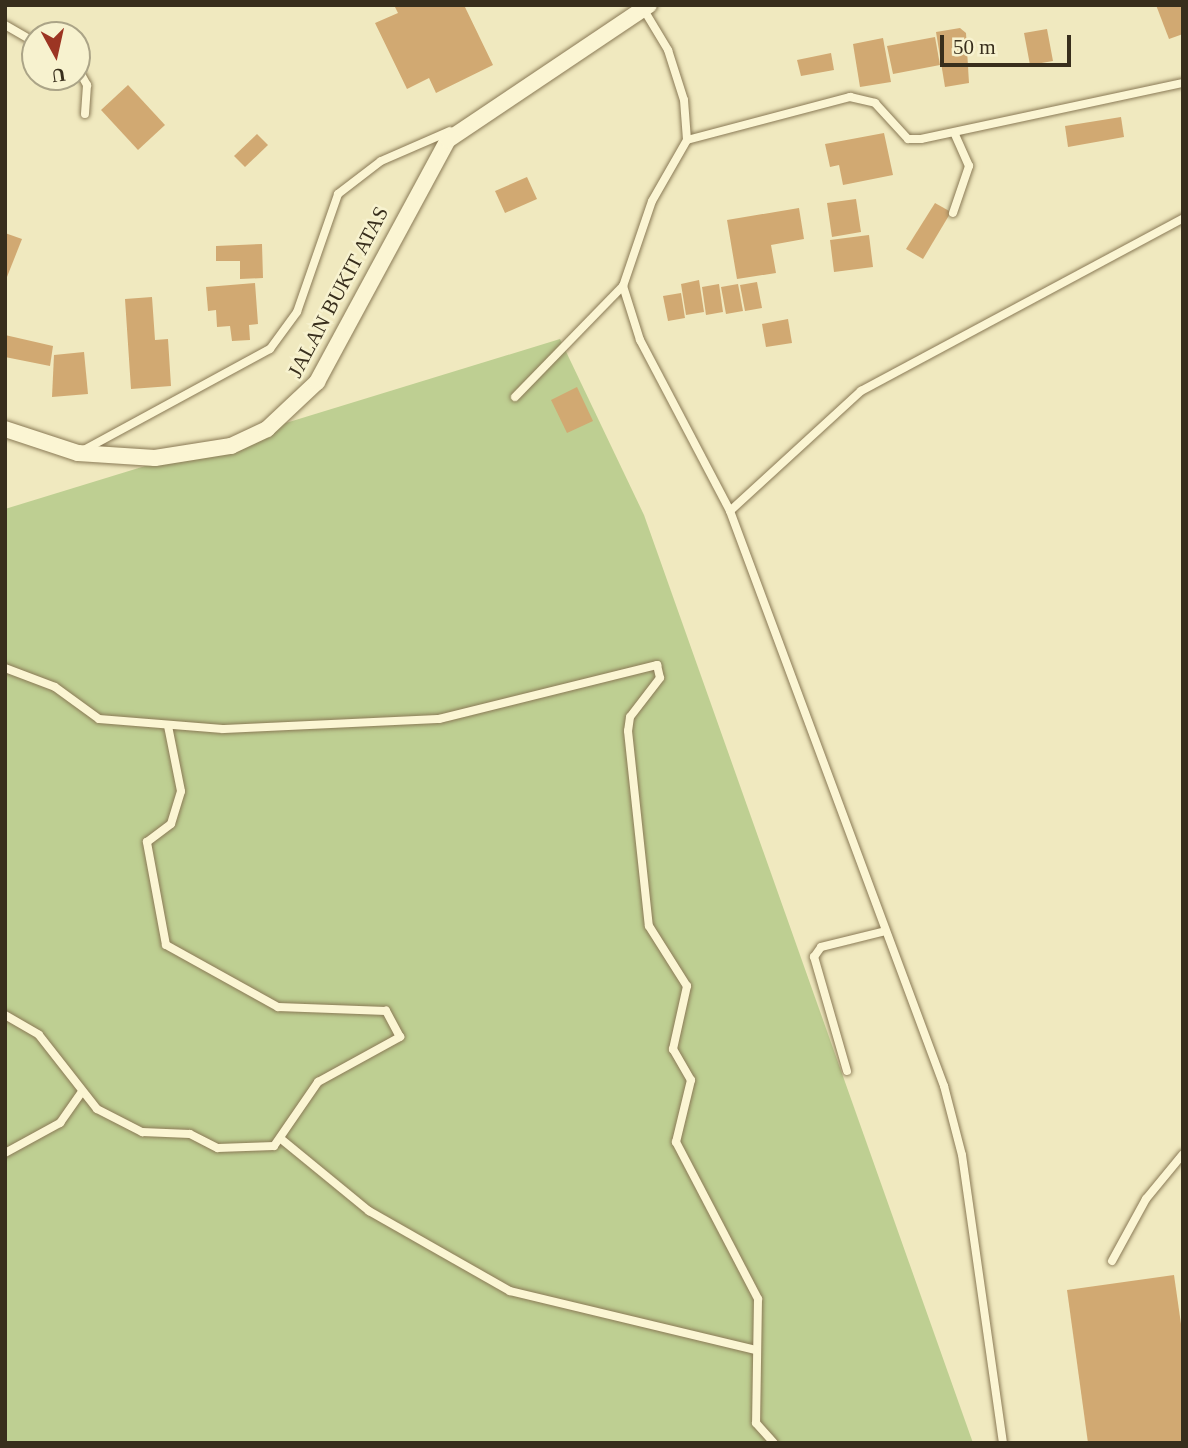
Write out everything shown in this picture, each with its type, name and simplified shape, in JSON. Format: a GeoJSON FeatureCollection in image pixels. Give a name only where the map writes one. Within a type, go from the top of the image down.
{"type":"FeatureCollection","features":[{"type":"Feature","properties":{"kind":"street","name":"JALAN BUKIT ATAS"},"geometry":{"type":"LineString","coordinates":[[5,429],[78,453],[155,458],[209,452],[249,438],[289,412],[328,365],[437,153],[466,124],[647,8]]}},
{"type":"Feature","properties":{"kind":"lane"},"geometry":{"type":"LineString","coordinates":[[516,397],[623,286],[652,201],[687,140],[684,100],[668,50],[647,8]]}},
{"type":"Feature","properties":{"kind":"lane"},"geometry":{"type":"LineString","coordinates":[[5,25],[21,34]]}},
{"type":"Feature","properties":{"kind":"lane"},"geometry":{"type":"LineString","coordinates":[[687,140],[850,97],[876,103],[908,139],[954,132],[1183,83]]}},
{"type":"Feature","properties":{"kind":"lane"},"geometry":{"type":"LineString","coordinates":[[85,114],[87,91]]}},
{"type":"Feature","properties":{"kind":"lane"},"geometry":{"type":"LineString","coordinates":[[78,453],[270,349],[297,312],[338,194],[381,161],[466,124]]}},
{"type":"Feature","properties":{"kind":"lane"},"geometry":{"type":"LineString","coordinates":[[953,213],[969,166],[954,132]]}},
{"type":"Feature","properties":{"kind":"lane"},"geometry":{"type":"LineString","coordinates":[[730,511],[861,391],[1183,218]]}},
{"type":"Feature","properties":{"kind":"lane"},"geometry":{"type":"LineString","coordinates":[[623,286],[640,340],[730,511],[882,932],[953,1114],[1003,1443]]}},
{"type":"Feature","properties":{"kind":"lane"},"geometry":{"type":"LineString","coordinates":[[5,668],[54,687],[99,719],[168,726],[439,719],[640,664],[657,665],[660,678],[630,717],[628,731],[649,926],[688,994],[673,1033],[674,1055],[691,1077],[676,1142],[756,1292],[756,1423],[774,1443]]}},
{"type":"Feature","properties":{"kind":"lane"},"geometry":{"type":"LineString","coordinates":[[5,1015],[39,1035],[97,1109],[142,1132],[190,1134],[218,1148],[264,1150],[281,1139],[311,1089],[397,1040],[400,1027],[380,1009],[342,1014],[278,1007],[166,945],[147,842],[171,824],[181,792],[168,726]]}},
{"type":"Feature","properties":{"kind":"lane"},"geometry":{"type":"LineString","coordinates":[[846,1071],[814,957],[821,947],[882,932]]}},
{"type":"Feature","properties":{"kind":"lane"},"geometry":{"type":"LineString","coordinates":[[5,1153],[60,1123],[82,1092]]}},
{"type":"Feature","properties":{"kind":"lane"},"geometry":{"type":"LineString","coordinates":[[281,1139],[369,1212],[510,1290],[756,1350]]}},
{"type":"Feature","properties":{"kind":"lane"},"geometry":{"type":"LineString","coordinates":[[1112,1261],[1146,1199],[1183,1154]]}},
{"type":"Feature","properties":{"kind":"green space"},"geometry":{"type":"Polygon","coordinates":[[[560,339],[644,515],[973,1443],[5,1443],[5,509],[560,339]]]}},
{"type":"Feature","properties":{"kind":"building"},"geometry":{"type":"Polygon","coordinates":[[[394,5],[464,5],[493,65],[436,93],[429,78],[407,89],[375,23],[398,13],[394,5]]]}},
{"type":"Feature","properties":{"kind":"building"},"geometry":{"type":"Polygon","coordinates":[[[1156,5],[1183,5],[1183,34],[1169,39],[1156,5]]]}},
{"type":"Feature","properties":{"kind":"building"},"geometry":{"type":"Polygon","coordinates":[[[960,28],[966,33],[969,83],[945,87],[936,32],[960,28]]]}},
{"type":"Feature","properties":{"kind":"building"},"geometry":{"type":"Polygon","coordinates":[[[1047,29],[1053,61],[1030,65],[1024,33],[1047,29]]]}},
{"type":"Feature","properties":{"kind":"building"},"geometry":{"type":"Polygon","coordinates":[[[935,37],[940,65],[893,74],[887,46],[935,37]]]}},
{"type":"Feature","properties":{"kind":"building"},"geometry":{"type":"Polygon","coordinates":[[[883,38],[891,82],[860,87],[853,44],[883,38]]]}},
{"type":"Feature","properties":{"kind":"building"},"geometry":{"type":"Polygon","coordinates":[[[831,53],[834,70],[801,76],[797,60],[831,53]]]}},
{"type":"Feature","properties":{"kind":"building"},"geometry":{"type":"Polygon","coordinates":[[[128,85],[165,125],[138,150],[101,110],[128,85]]]}},
{"type":"Feature","properties":{"kind":"building"},"geometry":{"type":"Polygon","coordinates":[[[1121,117],[1124,137],[1068,147],[1065,126],[1121,117]]]}},
{"type":"Feature","properties":{"kind":"building"},"geometry":{"type":"Polygon","coordinates":[[[884,133],[893,175],[843,185],[839,165],[830,167],[825,144],[884,133]]]}},
{"type":"Feature","properties":{"kind":"building"},"geometry":{"type":"Polygon","coordinates":[[[257,134],[268,145],[245,167],[234,156],[257,134]]]}},
{"type":"Feature","properties":{"kind":"building"},"geometry":{"type":"Polygon","coordinates":[[[527,177],[537,199],[505,213],[495,191],[527,177]]]}},
{"type":"Feature","properties":{"kind":"building"},"geometry":{"type":"Polygon","coordinates":[[[856,199],[861,232],[832,237],[827,203],[856,199]]]}},
{"type":"Feature","properties":{"kind":"building"},"geometry":{"type":"Polygon","coordinates":[[[935,203],[951,212],[923,259],[906,249],[935,203]]]}},
{"type":"Feature","properties":{"kind":"building"},"geometry":{"type":"Polygon","coordinates":[[[799,208],[804,239],[771,245],[776,273],[737,279],[727,220],[799,208]]]}},
{"type":"Feature","properties":{"kind":"building"},"geometry":{"type":"Polygon","coordinates":[[[5,233],[22,239],[5,282],[5,233]]]}},
{"type":"Feature","properties":{"kind":"building"},"geometry":{"type":"Polygon","coordinates":[[[869,235],[873,267],[834,272],[830,240],[869,235]]]}},
{"type":"Feature","properties":{"kind":"building"},"geometry":{"type":"Polygon","coordinates":[[[262,244],[263,278],[240,279],[240,261],[216,261],[216,246],[262,244]]]}},
{"type":"Feature","properties":{"kind":"building"},"geometry":{"type":"Polygon","coordinates":[[[699,280],[704,312],[686,315],[681,284],[699,280]]]}},
{"type":"Feature","properties":{"kind":"building"},"geometry":{"type":"Polygon","coordinates":[[[757,282],[762,308],[745,311],[740,285],[757,282]]]}},
{"type":"Feature","properties":{"kind":"building"},"geometry":{"type":"Polygon","coordinates":[[[255,283],[258,324],[249,325],[250,340],[232,341],[230,326],[217,327],[216,310],[208,311],[206,287],[255,283]]]}},
{"type":"Feature","properties":{"kind":"building"},"geometry":{"type":"Polygon","coordinates":[[[719,284],[723,312],[706,315],[702,287],[719,284]]]}},
{"type":"Feature","properties":{"kind":"building"},"geometry":{"type":"Polygon","coordinates":[[[738,284],[743,311],[726,314],[721,287],[738,284]]]}},
{"type":"Feature","properties":{"kind":"building"},"geometry":{"type":"Polygon","coordinates":[[[681,293],[685,318],[668,321],[663,296],[681,293]]]}},
{"type":"Feature","properties":{"kind":"building"},"geometry":{"type":"Polygon","coordinates":[[[152,297],[155,340],[168,339],[171,386],[131,389],[125,299],[152,297]]]}},
{"type":"Feature","properties":{"kind":"building"},"geometry":{"type":"Polygon","coordinates":[[[788,319],[792,343],[766,347],[762,324],[788,319]]]}},
{"type":"Feature","properties":{"kind":"building"},"geometry":{"type":"Polygon","coordinates":[[[5,335],[53,346],[50,366],[5,357],[5,335]]]}},
{"type":"Feature","properties":{"kind":"building"},"geometry":{"type":"Polygon","coordinates":[[[84,352],[88,394],[52,397],[54,355],[84,352]]]}},
{"type":"Feature","properties":{"kind":"building"},"geometry":{"type":"Polygon","coordinates":[[[577,387],[593,421],[567,433],[551,400],[577,387]]]}},
{"type":"Feature","properties":{"kind":"building"},"geometry":{"type":"Polygon","coordinates":[[[1174,1275],[1183,1338],[1183,1443],[1088,1443],[1067,1290],[1174,1275]]]}}]}
